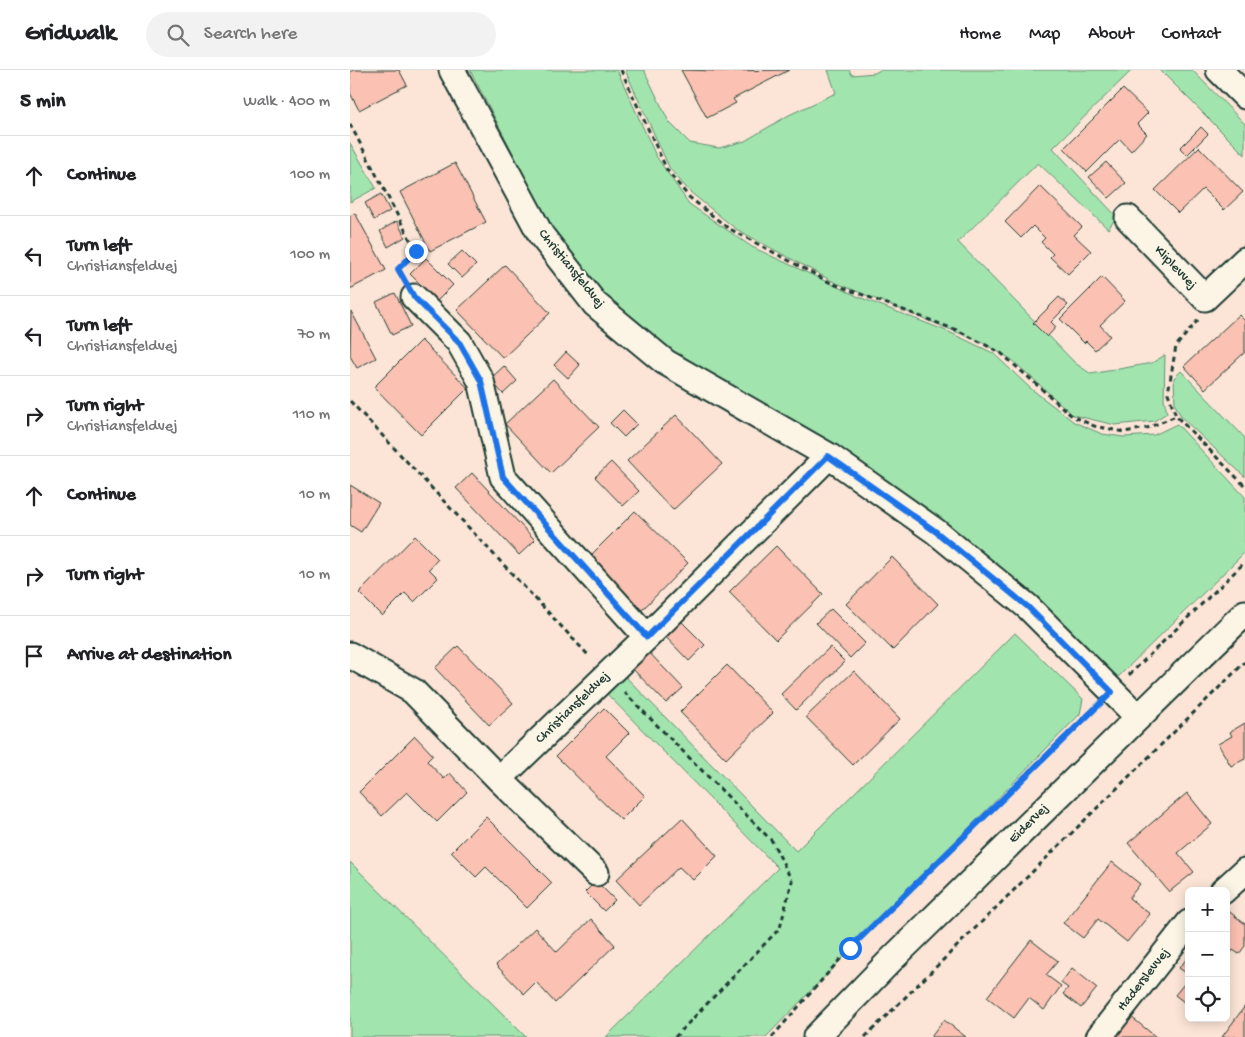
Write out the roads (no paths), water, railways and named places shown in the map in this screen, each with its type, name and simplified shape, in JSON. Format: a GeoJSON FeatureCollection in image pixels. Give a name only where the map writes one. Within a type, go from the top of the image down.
{"type":"FeatureCollection","features":[{"type":"Feature","properties":{"kind":"street","name":"Christiansfeldvej"},"geometry":{"type":"LineString","coordinates":[[452,70],[541,236],[595,304],[665,362],[828,456],[935,531],[1028,607],[1138,717]]}},
{"type":"Feature","properties":{"kind":"street"},"geometry":{"type":"LineString","coordinates":[[1219,70],[1245,96]]}},
{"type":"Feature","properties":{"kind":"street","name":"Kliplevvej"},"geometry":{"type":"LineString","coordinates":[[1128,218],[1205,298],[1245,260]]}},
{"type":"Feature","properties":{"kind":"street"},"geometry":{"type":"LineString","coordinates":[[414,297],[459,342],[481,381],[503,477],[647,637]]}},
{"type":"Feature","properties":{"kind":"street","name":"Christiansfeldvej"},"geometry":{"type":"LineString","coordinates":[[499,779],[647,637],[828,456]]}},
{"type":"Feature","properties":{"kind":"street","name":"Eidervej"},"geometry":{"type":"LineString","coordinates":[[816,1037],[1245,613]]}},
{"type":"Feature","properties":{"kind":"street"},"geometry":{"type":"LineString","coordinates":[[350,656],[413,691],[499,779],[596,873]]}},
{"type":"Feature","properties":{"kind":"street"},"geometry":{"type":"LineString","coordinates":[[1227,887],[1245,871]]}},
{"type":"Feature","properties":{"kind":"street","name":"Haderslevvej"},"geometry":{"type":"LineString","coordinates":[[1099,1037],[1185,928]]}}]}
